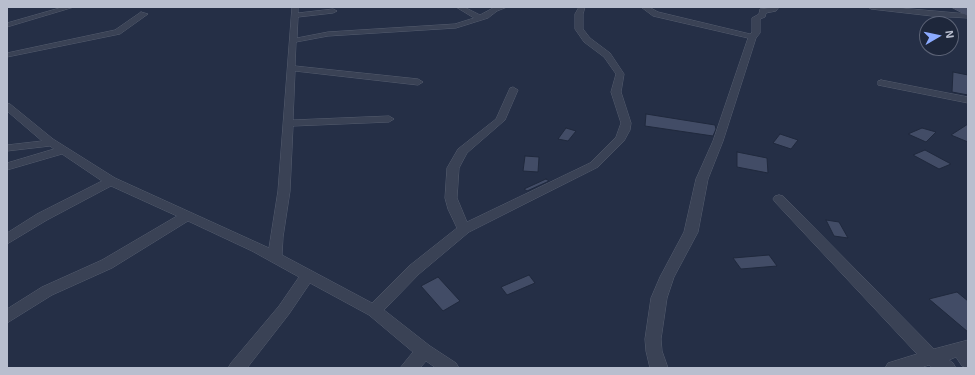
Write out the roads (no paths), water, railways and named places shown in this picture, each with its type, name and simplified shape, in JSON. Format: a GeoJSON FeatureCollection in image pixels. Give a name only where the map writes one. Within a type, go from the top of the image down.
{"type":"FeatureCollection","features":[{"type":"Feature","properties":{"kind":"main road"},"geometry":{"type":"LineString","coordinates":[[956,7],[968,15]]}},
{"type":"Feature","properties":{"kind":"street"},"geometry":{"type":"LineString","coordinates":[[7,25],[71,7]]}},
{"type":"Feature","properties":{"kind":"street"},"geometry":{"type":"LineString","coordinates":[[459,7],[478,17]]}},
{"type":"Feature","properties":{"kind":"street"},"geometry":{"type":"LineString","coordinates":[[292,41],[328,34],[461,25],[478,17],[485,16],[494,9],[504,7]]}},
{"type":"Feature","properties":{"kind":"street"},"geometry":{"type":"LineString","coordinates":[[374,310],[414,270],[464,229],[594,165],[620,139],[626,123],[616,92],[620,74],[607,55],[587,40],[579,29],[579,14],[582,7]]}},
{"type":"Feature","properties":{"kind":"street"},"geometry":{"type":"LineString","coordinates":[[644,7],[656,14],[752,38]]}},
{"type":"Feature","properties":{"kind":"street"},"geometry":{"type":"LineString","coordinates":[[659,368],[654,351],[653,339],[659,298],[666,277],[691,232],[702,179],[718,141],[752,38],[756,31],[756,18],[762,15],[763,11],[774,10],[776,7]]}},
{"type":"Feature","properties":{"kind":"street"},"geometry":{"type":"LineString","coordinates":[[871,7],[968,15]]}},
{"type":"Feature","properties":{"kind":"street"},"geometry":{"type":"LineString","coordinates":[[274,258],[278,222],[284,191],[290,73],[295,11],[333,11]]}},
{"type":"Feature","properties":{"kind":"street"},"geometry":{"type":"LineString","coordinates":[[7,55],[117,32],[144,14]]}},
{"type":"Feature","properties":{"kind":"street"},"geometry":{"type":"LineString","coordinates":[[290,73],[327,71],[418,82]]}},
{"type":"Feature","properties":{"kind":"street"},"geometry":{"type":"LineString","coordinates":[[881,83],[968,100]]}},
{"type":"Feature","properties":{"kind":"street"},"geometry":{"type":"LineString","coordinates":[[464,229],[454,209],[451,198],[453,168],[462,151],[500,120],[513,90]]}},
{"type":"Feature","properties":{"kind":"street"},"geometry":{"type":"LineString","coordinates":[[7,106],[51,143],[111,181],[274,258],[374,310],[424,351],[450,368]]}},
{"type":"Feature","properties":{"kind":"street"},"geometry":{"type":"LineString","coordinates":[[288,123],[389,119]]}},
{"type":"Feature","properties":{"kind":"street"},"geometry":{"type":"LineString","coordinates":[[7,148],[51,143]]}},
{"type":"Feature","properties":{"kind":"street"},"geometry":{"type":"LineString","coordinates":[[7,167],[63,150]]}},
{"type":"Feature","properties":{"kind":"street"},"geometry":{"type":"LineString","coordinates":[[7,239],[42,217],[111,181]]}},
{"type":"Feature","properties":{"kind":"street"},"geometry":{"type":"LineString","coordinates":[[779,199],[931,357],[947,368]]}},
{"type":"Feature","properties":{"kind":"street"},"geometry":{"type":"LineString","coordinates":[[7,317],[47,290],[107,264],[187,216]]}},
{"type":"Feature","properties":{"kind":"street"},"geometry":{"type":"LineString","coordinates":[[237,368],[284,310],[308,276]]}},
{"type":"Feature","properties":{"kind":"street"},"geometry":{"type":"LineString","coordinates":[[409,368],[424,351]]}},
{"type":"Feature","properties":{"kind":"street"},"geometry":{"type":"LineString","coordinates":[[894,368],[931,357],[965,352]]}}]}
